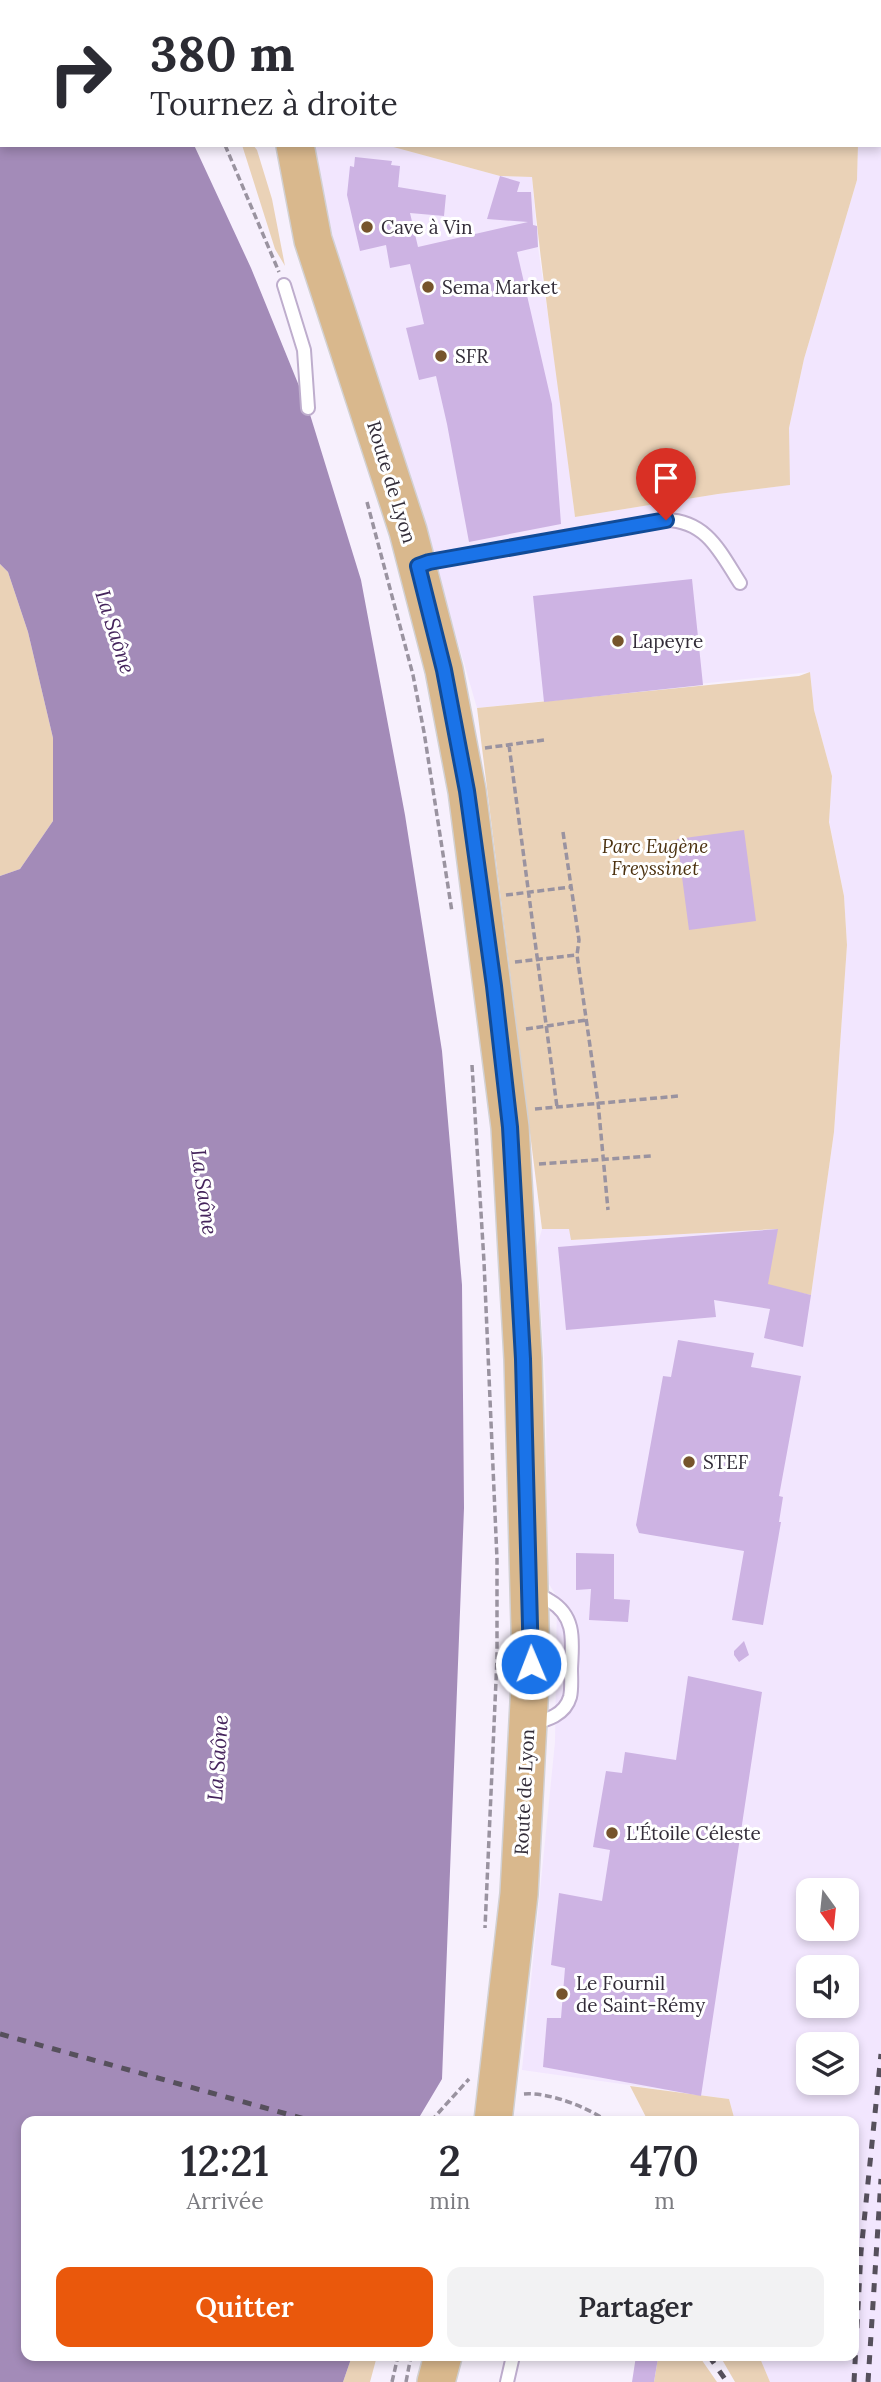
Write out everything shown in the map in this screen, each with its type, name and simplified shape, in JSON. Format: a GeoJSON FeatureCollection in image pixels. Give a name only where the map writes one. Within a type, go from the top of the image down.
{"type":"FeatureCollection","features":[{"type":"Feature","properties":{"kind":"main road","name":"Route de Lyon"},"geometry":{"type":"LineString","coordinates":[[295,147],[313,240],[418,566],[444,670],[467,791],[521,1196],[531,1664],[519,1894],[487,2097]]}},
{"type":"Feature","properties":{"kind":"main road"},"geometry":{"type":"LineString","coordinates":[[436,2382],[442,2361]]}},
{"type":"Feature","properties":{"kind":"lane"},"geometry":{"type":"LineString","coordinates":[[284,285],[304,350],[308,408]]}},
{"type":"Feature","properties":{"kind":"lane"},"geometry":{"type":"LineString","coordinates":[[418,566],[679,520],[698,528],[715,544],[740,583]]}},
{"type":"Feature","properties":{"kind":"lane"},"geometry":{"type":"LineString","coordinates":[[507,2382],[512,2361]]}},
{"type":"Feature","properties":{"kind":"path"},"geometry":{"type":"LineString","coordinates":[[226,147],[284,285]]}},
{"type":"Feature","properties":{"kind":"path"},"geometry":{"type":"LineString","coordinates":[[365,495],[413,675],[453,916]]}},
{"type":"Feature","properties":{"kind":"path"},"geometry":{"type":"LineString","coordinates":[[482,748],[544,740]]}},
{"type":"Feature","properties":{"kind":"path"},"geometry":{"type":"LineString","coordinates":[[509,745],[557,1107]]}},
{"type":"Feature","properties":{"kind":"path"},"geometry":{"type":"LineString","coordinates":[[563,832],[579,940],[578,955],[598,1102],[608,1210]]}},
{"type":"Feature","properties":{"kind":"path"},"geometry":{"type":"LineString","coordinates":[[505,895],[571,887]]}},
{"type":"Feature","properties":{"kind":"path"},"geometry":{"type":"LineString","coordinates":[[522,1030],[587,1020]]}},
{"type":"Feature","properties":{"kind":"path"},"geometry":{"type":"LineString","coordinates":[[471,1053],[484,1262],[497,1559],[497,1658],[485,1932]]}},
{"type":"Feature","properties":{"kind":"path"},"geometry":{"type":"LineString","coordinates":[[532,1109],[679,1096]]}},
{"type":"Feature","properties":{"kind":"path"},"geometry":{"type":"LineString","coordinates":[[536,1164],[652,1156]]}},
{"type":"Feature","properties":{"kind":"path"},"geometry":{"type":"LineString","coordinates":[[435,2116],[463,2086],[487,2097],[536,2093],[591,2110],[600,2116]]}},
{"type":"Feature","properties":{"kind":"path"},"geometry":{"type":"LineString","coordinates":[[392,2382],[397,2361]]}},
{"type":"Feature","properties":{"kind":"shaded area"},"geometry":{"type":"Polygon","coordinates":[[[311,147],[393,147],[500,176],[532,177],[538,247],[575,517],[789,485],[789,428],[804,359],[857,180],[858,147],[881,147],[881,2382],[770,2382],[761,2361],[859,2361],[859,2116],[734,2116],[729,2099],[522,2070],[555,1742],[557,1597],[547,1581],[546,1392],[537,1247],[542,1229],[569,1229],[572,1240],[778,1229],[811,1295],[834,1132],[847,945],[844,896],[829,821],[832,776],[814,710],[810,672],[477,708],[398,437],[345,287],[311,147]]]}},
{"type":"Feature","properties":{"kind":"green space"},"geometry":{"type":"Polygon","coordinates":[[[243,147],[255,147],[257,150],[272,199],[285,266],[275,249],[243,147]]]}},
{"type":"Feature","properties":{"kind":"green space"},"geometry":{"type":"Polygon","coordinates":[[[393,147],[858,147],[857,180],[804,359],[789,428],[790,485],[575,517],[532,177],[500,176],[393,147]]]}},
{"type":"Feature","properties":{"kind":"green space"},"geometry":{"type":"Polygon","coordinates":[[[0,564],[8,572],[28,632],[53,738],[53,821],[20,869],[0,876],[0,564]]]}},
{"type":"Feature","properties":{"kind":"green space","name":"Parc Eugène Freyssinet"},"geometry":{"type":"Polygon","coordinates":[[[810,672],[814,710],[832,776],[829,822],[844,896],[847,945],[834,1132],[811,1295],[767,1286],[777,1229],[571,1240],[569,1229],[542,1229],[477,708],[799,676],[810,672]]]}},
{"type":"Feature","properties":{"kind":"green space"},"geometry":{"type":"Polygon","coordinates":[[[630,2086],[729,2099],[734,2116],[645,2116],[630,2086]]]}},
{"type":"Feature","properties":{"kind":"green space"},"geometry":{"type":"Polygon","coordinates":[[[350,2361],[376,2361],[370,2382],[343,2382],[350,2361]]]}},
{"type":"Feature","properties":{"kind":"green space"},"geometry":{"type":"Polygon","coordinates":[[[658,2361],[702,2361],[717,2382],[654,2382],[658,2361]]]}},
{"type":"Feature","properties":{"kind":"green space"},"geometry":{"type":"Polygon","coordinates":[[[723,2361],[761,2361],[770,2382],[735,2382],[723,2361]]]}},
{"type":"Feature","properties":{"kind":"water","name":"La Saône"},"geometry":{"type":"Polygon","coordinates":[[[0,147],[195,147],[251,268],[308,408],[361,580],[405,815],[442,1051],[462,1285],[464,1508],[442,2079],[420,2116],[21,2116],[21,2361],[350,2361],[343,2382],[0,2382],[0,876],[20,869],[53,821],[53,738],[28,632],[8,572],[0,564],[0,147]]]}},
{"type":"Feature","properties":{"kind":"building"},"geometry":{"type":"Polygon","coordinates":[[[355,157],[392,161],[391,165],[400,166],[398,187],[446,195],[444,216],[410,213],[418,247],[528,222],[487,219],[500,176],[520,182],[517,192],[531,192],[533,225],[537,226],[538,247],[517,252],[552,404],[561,524],[469,542],[436,376],[419,380],[406,328],[424,324],[410,264],[390,268],[386,245],[360,251],[347,195],[350,166],[354,167],[355,157]]]}},
{"type":"Feature","properties":{"kind":"building","name":"Lapeyre"},"geometry":{"type":"Polygon","coordinates":[[[692,579],[703,685],[544,702],[533,596],[692,579]]]}},
{"type":"Feature","properties":{"kind":"building"},"geometry":{"type":"Polygon","coordinates":[[[744,830],[756,921],[689,930],[677,839],[744,830]]]}},
{"type":"Feature","properties":{"kind":"building"},"geometry":{"type":"Polygon","coordinates":[[[778,1229],[768,1284],[811,1295],[803,1347],[764,1338],[770,1309],[714,1300],[716,1317],[566,1330],[558,1247],[778,1229]]]}},
{"type":"Feature","properties":{"kind":"building"},"geometry":{"type":"Polygon","coordinates":[[[678,1340],[754,1353],[751,1367],[801,1376],[779,1496],[783,1497],[781,1522],[763,1625],[732,1620],[744,1551],[639,1533],[636,1525],[663,1376],[671,1377],[678,1340]]]}},
{"type":"Feature","properties":{"kind":"building"},"geometry":{"type":"Polygon","coordinates":[[[576,1553],[614,1554],[614,1599],[630,1600],[628,1622],[589,1620],[591,1589],[576,1590],[576,1553]]]}},
{"type":"Feature","properties":{"kind":"building"},"geometry":{"type":"Polygon","coordinates":[[[744,1641],[749,1655],[739,1662],[734,1651],[744,1641]]]}},
{"type":"Feature","properties":{"kind":"building"},"geometry":{"type":"Polygon","coordinates":[[[688,1676],[762,1692],[701,2096],[543,2067],[547,2018],[561,2018],[565,1968],[551,1965],[559,1893],[602,1901],[610,1850],[593,1847],[606,1771],[622,1773],[625,1752],[676,1760],[688,1676]]]}},
{"type":"Feature","properties":{"kind":"building"},"geometry":{"type":"Polygon","coordinates":[[[635,2361],[658,2361],[654,2382],[632,2382],[635,2361]]]}},
{"type":"Feature","properties":{"kind":"railway"},"geometry":{"type":"LineString","coordinates":[[0,2034],[294,2116]]}},
{"type":"Feature","properties":{"kind":"railway"},"geometry":{"type":"LineString","coordinates":[[859,2289],[881,2054]]}},
{"type":"Feature","properties":{"kind":"railway"},"geometry":{"type":"LineString","coordinates":[[868,2382],[881,2179]]}},
{"type":"Feature","properties":{"kind":"railway"},"geometry":{"type":"LineString","coordinates":[[712,2361],[727,2382]]}},
{"type":"Feature","properties":{"kind":"railway"},"geometry":{"type":"LineString","coordinates":[[854,2382],[855,2361]]}},
{"type":"Feature","properties":{"kind":"place","name":"Cave à Vin"},"geometry":{"type":"Point","coordinates":[367,227]}},
{"type":"Feature","properties":{"kind":"place","name":"Sema Market"},"geometry":{"type":"Point","coordinates":[428,287]}},
{"type":"Feature","properties":{"kind":"place","name":"SFR"},"geometry":{"type":"Point","coordinates":[441,356]}},
{"type":"Feature","properties":{"kind":"place","name":"Lapeyre"},"geometry":{"type":"Point","coordinates":[618,641]}},
{"type":"Feature","properties":{"kind":"place","name":"STEF"},"geometry":{"type":"Point","coordinates":[689,1462]}},
{"type":"Feature","properties":{"kind":"place","name":"L'Étoile Céleste"},"geometry":{"type":"Point","coordinates":[612,1833]}},
{"type":"Feature","properties":{"kind":"place","name":"Le Fournil de Saint-Rémy"},"geometry":{"type":"Point","coordinates":[562,1994]}},
{"type":"Feature","properties":{"kind":"route"},"geometry":{"type":"LineString","coordinates":[[531,1664],[523,1359],[510,1127],[467,791],[444,670],[418,566],[666,520]]}}]}
